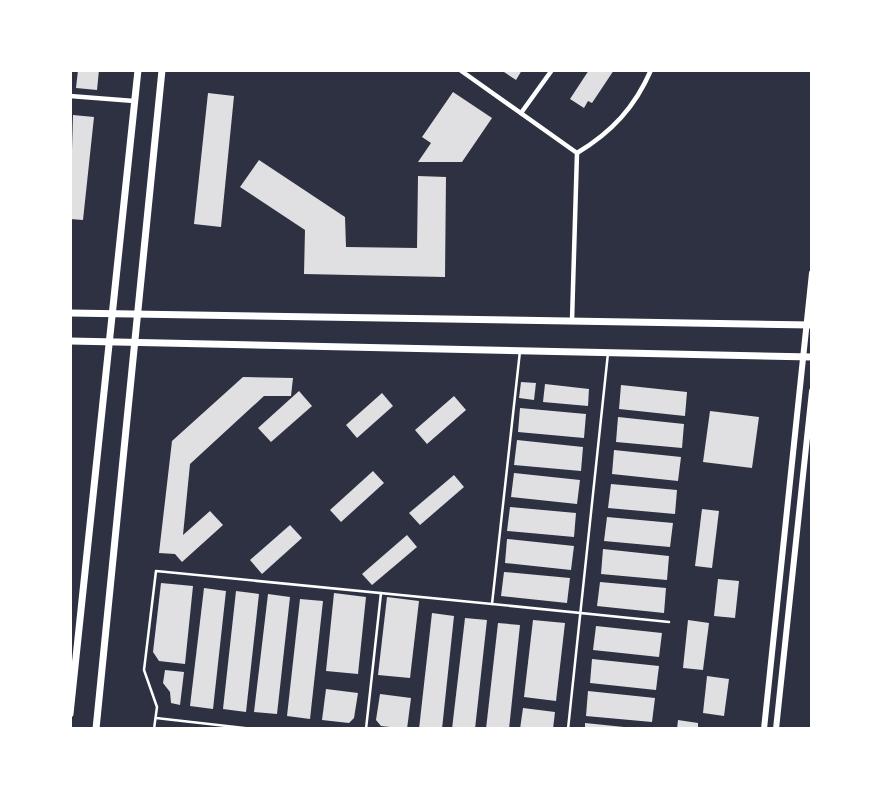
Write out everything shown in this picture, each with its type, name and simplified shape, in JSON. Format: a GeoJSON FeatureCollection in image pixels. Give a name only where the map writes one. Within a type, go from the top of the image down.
{"type":"FeatureCollection","features":[{"type":"Feature","properties":{"kind":"main road"},"geometry":{"type":"LineString","coordinates":[[70,714],[138,70]]}},
{"type":"Feature","properties":{"kind":"main road"},"geometry":{"type":"LineString","coordinates":[[96,729],[162,70]]}},
{"type":"Feature","properties":{"kind":"main road"},"geometry":{"type":"LineString","coordinates":[[70,313],[809,325]]}},
{"type":"Feature","properties":{"kind":"main road"},"geometry":{"type":"LineString","coordinates":[[70,341],[812,357]]}},
{"type":"Feature","properties":{"kind":"street"},"geometry":{"type":"LineString","coordinates":[[460,70],[577,153]]}},
{"type":"Feature","properties":{"kind":"street"},"geometry":{"type":"LineString","coordinates":[[521,113],[552,70]]}},
{"type":"Feature","properties":{"kind":"street"},"geometry":{"type":"LineString","coordinates":[[577,153],[620,120],[633,105],[651,70]]}},
{"type":"Feature","properties":{"kind":"street"},"geometry":{"type":"LineString","coordinates":[[70,96],[135,101]]}},
{"type":"Feature","properties":{"kind":"street"},"geometry":{"type":"LineString","coordinates":[[572,321],[577,153]]}},
{"type":"Feature","properties":{"kind":"street"},"geometry":{"type":"LineString","coordinates":[[764,729],[803,357],[809,325],[812,273]]}},
{"type":"Feature","properties":{"kind":"street"},"geometry":{"type":"LineString","coordinates":[[776,729],[812,391]]}},
{"type":"Feature","properties":{"kind":"lane"},"geometry":{"type":"LineString","coordinates":[[492,604],[520,351]]}},
{"type":"Feature","properties":{"kind":"lane"},"geometry":{"type":"LineString","coordinates":[[568,729],[608,353]]}},
{"type":"Feature","properties":{"kind":"lane"},"geometry":{"type":"LineString","coordinates":[[153,729],[156,718],[155,696],[144,670],[156,571],[668,622]]}},
{"type":"Feature","properties":{"kind":"lane"},"geometry":{"type":"LineString","coordinates":[[366,729],[382,593]]}},
{"type":"Feature","properties":{"kind":"lane"},"geometry":{"type":"LineString","coordinates":[[156,718],[253,729]]}},
{"type":"Feature","properties":{"kind":"building"},"geometry":{"type":"Polygon","coordinates":[[[78,70],[99,70],[97,90],[76,88],[78,70]]]}},
{"type":"Feature","properties":{"kind":"building"},"geometry":{"type":"Polygon","coordinates":[[[501,70],[522,70],[516,80],[501,70]]]}},
{"type":"Feature","properties":{"kind":"building"},"geometry":{"type":"Polygon","coordinates":[[[589,70],[614,70],[592,103],[588,101],[584,108],[570,99],[589,70]]]}},
{"type":"Feature","properties":{"kind":"building"},"geometry":{"type":"Polygon","coordinates":[[[453,92],[492,118],[462,162],[418,162],[431,143],[422,137],[453,92]]]}},
{"type":"Feature","properties":{"kind":"building"},"geometry":{"type":"Polygon","coordinates":[[[208,93],[234,96],[221,227],[194,224],[208,93]]]}},
{"type":"Feature","properties":{"kind":"building"},"geometry":{"type":"Polygon","coordinates":[[[73,115],[94,117],[83,220],[70,219],[73,115]]]}},
{"type":"Feature","properties":{"kind":"building"},"geometry":{"type":"Polygon","coordinates":[[[259,160],[345,217],[346,247],[417,248],[418,176],[446,177],[445,277],[304,274],[305,230],[240,187],[259,160]]]}},
{"type":"Feature","properties":{"kind":"building"},"geometry":{"type":"Polygon","coordinates":[[[243,377],[293,378],[291,396],[264,396],[190,464],[183,535],[210,511],[223,525],[182,562],[175,554],[159,553],[172,441],[243,377]]]}},
{"type":"Feature","properties":{"kind":"building"},"geometry":{"type":"Polygon","coordinates":[[[521,382],[536,383],[534,400],[519,398],[521,382]]]}},
{"type":"Feature","properties":{"kind":"building"},"geometry":{"type":"Polygon","coordinates":[[[545,384],[589,389],[588,406],[543,402],[545,384]]]}},
{"type":"Feature","properties":{"kind":"building"},"geometry":{"type":"Polygon","coordinates":[[[621,385],[687,392],[685,416],[619,409],[621,385]]]}},
{"type":"Feature","properties":{"kind":"building"},"geometry":{"type":"Polygon","coordinates":[[[299,391],[312,406],[271,442],[258,428],[299,391]]]}},
{"type":"Feature","properties":{"kind":"building"},"geometry":{"type":"Polygon","coordinates":[[[382,393],[393,406],[357,438],[346,425],[382,393]]]}},
{"type":"Feature","properties":{"kind":"building"},"geometry":{"type":"Polygon","coordinates":[[[454,396],[466,410],[427,444],[415,430],[454,396]]]}},
{"type":"Feature","properties":{"kind":"building"},"geometry":{"type":"Polygon","coordinates":[[[520,408],[586,414],[584,438],[518,432],[520,408]]]}},
{"type":"Feature","properties":{"kind":"building"},"geometry":{"type":"Polygon","coordinates":[[[710,411],[759,417],[752,468],[703,462],[710,411]]]}},
{"type":"Feature","properties":{"kind":"building"},"geometry":{"type":"Polygon","coordinates":[[[618,417],[684,424],[682,448],[616,442],[618,417]]]}},
{"type":"Feature","properties":{"kind":"building"},"geometry":{"type":"Polygon","coordinates":[[[517,440],[583,447],[581,471],[514,465],[517,440]]]}},
{"type":"Feature","properties":{"kind":"building"},"geometry":{"type":"Polygon","coordinates":[[[614,450],[681,457],[678,481],[612,474],[614,450]]]}},
{"type":"Feature","properties":{"kind":"building"},"geometry":{"type":"Polygon","coordinates":[[[373,471],[384,483],[341,522],[330,510],[373,471]]]}},
{"type":"Feature","properties":{"kind":"building"},"geometry":{"type":"Polygon","coordinates":[[[514,473],[580,480],[577,504],[511,497],[514,473]]]}},
{"type":"Feature","properties":{"kind":"building"},"geometry":{"type":"Polygon","coordinates":[[[454,475],[464,487],[420,525],[409,513],[454,475]]]}},
{"type":"Feature","properties":{"kind":"building"},"geometry":{"type":"Polygon","coordinates":[[[611,484],[677,490],[675,514],[608,508],[611,484]]]}},
{"type":"Feature","properties":{"kind":"building"},"geometry":{"type":"Polygon","coordinates":[[[510,507],[576,513],[574,537],[507,531],[510,507]]]}},
{"type":"Feature","properties":{"kind":"building"},"geometry":{"type":"Polygon","coordinates":[[[702,509],[719,511],[712,568],[695,566],[702,509]]]}},
{"type":"Feature","properties":{"kind":"building"},"geometry":{"type":"Polygon","coordinates":[[[607,517],[673,523],[670,547],[604,541],[607,517]]]}},
{"type":"Feature","properties":{"kind":"building"},"geometry":{"type":"Polygon","coordinates":[[[290,525],[302,538],[262,574],[250,560],[290,525]]]}},
{"type":"Feature","properties":{"kind":"building"},"geometry":{"type":"Polygon","coordinates":[[[407,535],[417,547],[372,585],[362,574],[407,535]]]}},
{"type":"Feature","properties":{"kind":"building"},"geometry":{"type":"Polygon","coordinates":[[[507,539],[574,546],[571,570],[505,563],[507,539]]]}},
{"type":"Feature","properties":{"kind":"building"},"geometry":{"type":"Polygon","coordinates":[[[603,549],[669,556],[667,580],[601,574],[603,549]]]}},
{"type":"Feature","properties":{"kind":"building"},"geometry":{"type":"Polygon","coordinates":[[[504,572],[570,578],[567,603],[501,596],[504,572]]]}},
{"type":"Feature","properties":{"kind":"building"},"geometry":{"type":"Polygon","coordinates":[[[718,579],[739,581],[735,618],[714,616],[718,579]]]}},
{"type":"Feature","properties":{"kind":"building"},"geometry":{"type":"Polygon","coordinates":[[[600,582],[666,588],[664,613],[597,606],[600,582]]]}},
{"type":"Feature","properties":{"kind":"building"},"geometry":{"type":"Polygon","coordinates":[[[161,583],[193,586],[185,664],[159,661],[153,652],[161,583]]]}},
{"type":"Feature","properties":{"kind":"building"},"geometry":{"type":"Polygon","coordinates":[[[204,588],[226,591],[213,709],[190,706],[204,588]]]}},
{"type":"Feature","properties":{"kind":"building"},"geometry":{"type":"Polygon","coordinates":[[[236,591],[259,594],[246,712],[223,709],[236,591]]]}},
{"type":"Feature","properties":{"kind":"building"},"geometry":{"type":"Polygon","coordinates":[[[334,593],[366,597],[358,674],[326,671],[334,593]]]}},
{"type":"Feature","properties":{"kind":"building"},"geometry":{"type":"Polygon","coordinates":[[[268,594],[290,597],[277,714],[254,712],[268,594]]]}},
{"type":"Feature","properties":{"kind":"building"},"geometry":{"type":"Polygon","coordinates":[[[387,597],[419,601],[410,678],[378,675],[387,597]]]}},
{"type":"Feature","properties":{"kind":"building"},"geometry":{"type":"Polygon","coordinates":[[[300,599],[323,601],[310,719],[287,716],[300,599]]]}},
{"type":"Feature","properties":{"kind":"building"},"geometry":{"type":"Polygon","coordinates":[[[432,613],[454,616],[442,729],[419,729],[432,613]]]}},
{"type":"Feature","properties":{"kind":"building"},"geometry":{"type":"Polygon","coordinates":[[[465,618],[487,620],[475,729],[452,729],[465,618]]]}},
{"type":"Feature","properties":{"kind":"building"},"geometry":{"type":"Polygon","coordinates":[[[533,620],[565,623],[556,701],[524,697],[533,620]]]}},
{"type":"Feature","properties":{"kind":"building"},"geometry":{"type":"Polygon","coordinates":[[[688,620],[709,623],[703,670],[683,668],[688,620]]]}},
{"type":"Feature","properties":{"kind":"building"},"geometry":{"type":"Polygon","coordinates":[[[498,623],[520,625],[509,729],[486,729],[498,623]]]}},
{"type":"Feature","properties":{"kind":"building"},"geometry":{"type":"Polygon","coordinates":[[[596,626],[662,633],[659,657],[593,650],[596,626]]]}},
{"type":"Feature","properties":{"kind":"building"},"geometry":{"type":"Polygon","coordinates":[[[592,659],[659,666],[656,690],[590,683],[592,659]]]}},
{"type":"Feature","properties":{"kind":"building"},"geometry":{"type":"Polygon","coordinates":[[[165,670],[184,672],[180,705],[171,703],[170,692],[163,683],[165,670]]]}},
{"type":"Feature","properties":{"kind":"building"},"geometry":{"type":"Polygon","coordinates":[[[707,676],[729,679],[724,716],[703,713],[707,676]]]}},
{"type":"Feature","properties":{"kind":"building"},"geometry":{"type":"Polygon","coordinates":[[[326,689],[358,693],[354,718],[349,723],[322,720],[326,689]]]}},
{"type":"Feature","properties":{"kind":"building"},"geometry":{"type":"Polygon","coordinates":[[[588,691],[655,698],[652,722],[586,716],[588,691]]]}},
{"type":"Feature","properties":{"kind":"building"},"geometry":{"type":"Polygon","coordinates":[[[380,694],[411,698],[407,729],[381,726],[376,720],[380,694]]]}},
{"type":"Feature","properties":{"kind":"building"},"geometry":{"type":"Polygon","coordinates":[[[523,708],[555,712],[553,729],[520,729],[523,708]]]}},
{"type":"Feature","properties":{"kind":"building"},"geometry":{"type":"Polygon","coordinates":[[[678,720],[698,723],[698,729],[677,729],[678,720]]]}},
{"type":"Feature","properties":{"kind":"building"},"geometry":{"type":"Polygon","coordinates":[[[585,723],[624,727],[624,729],[585,729],[585,723]]]}}]}
